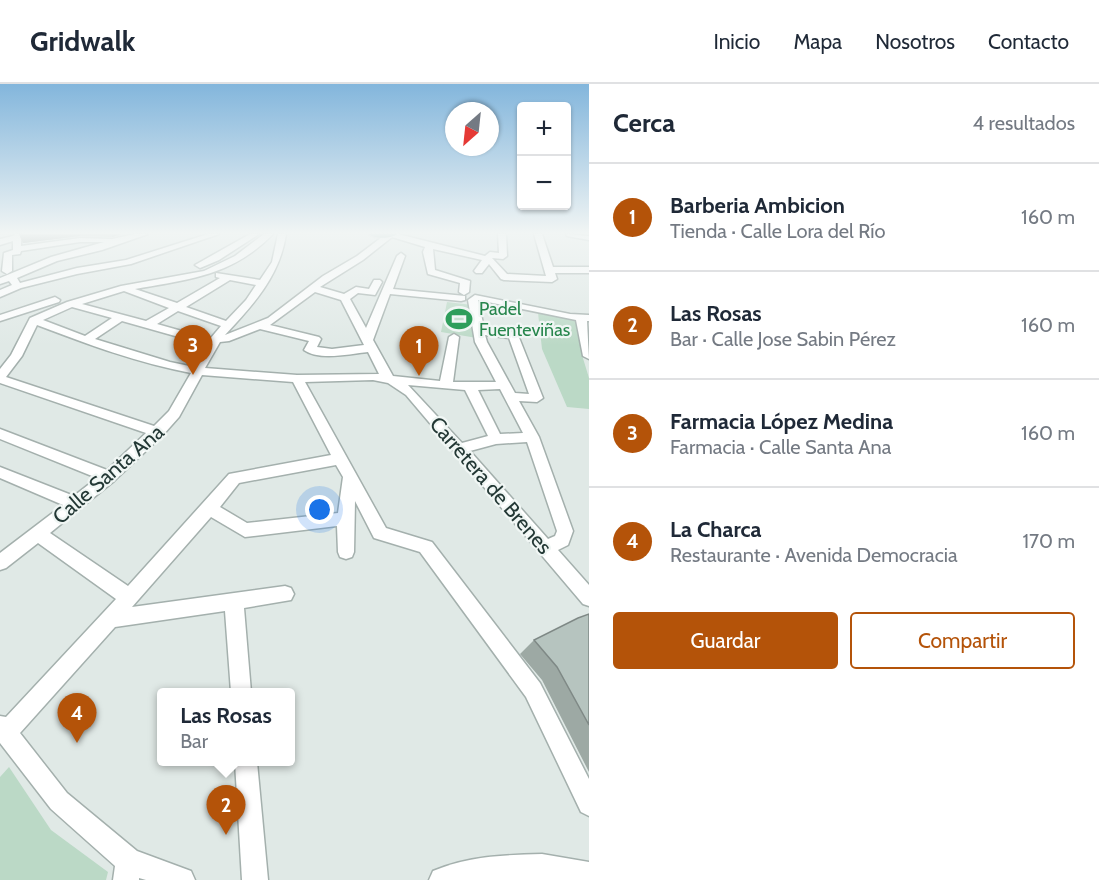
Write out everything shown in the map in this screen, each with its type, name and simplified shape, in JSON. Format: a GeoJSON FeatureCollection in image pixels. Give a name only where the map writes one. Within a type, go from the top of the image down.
{"type":"FeatureCollection","features":[{"type":"Feature","properties":{"kind":"street"},"geometry":{"type":"LineString","coordinates":[[0,281],[23,271]]}},
{"type":"Feature","properties":{"kind":"street"},"geometry":{"type":"LineString","coordinates":[[9,277],[75,271]]}},
{"type":"Feature","properties":{"kind":"street"},"geometry":{"type":"LineString","coordinates":[[48,303],[107,282],[166,271]]}},
{"type":"Feature","properties":{"kind":"street"},"geometry":{"type":"LineString","coordinates":[[158,432],[0,378],[16,356],[34,320],[71,304],[129,287],[170,281],[211,271]]}},
{"type":"Feature","properties":{"kind":"street","name":"Calle Santa Ana"},"geometry":{"type":"LineString","coordinates":[[0,563],[77,504],[158,432],[174,414],[214,340],[250,302],[270,271]]}},
{"type":"Feature","properties":{"kind":"street"},"geometry":{"type":"LineString","coordinates":[[71,304],[147,325],[214,340],[225,339],[272,320],[337,271]]}},
{"type":"Feature","properties":{"kind":"street"},"geometry":{"type":"LineString","coordinates":[[369,344],[395,271]]}},
{"type":"Feature","properties":{"kind":"street"},"geometry":{"type":"LineString","coordinates":[[431,271],[465,281],[480,331],[481,342],[532,437],[565,531],[562,540],[546,548]]}},
{"type":"Feature","properties":{"kind":"street"},"geometry":{"type":"LineString","coordinates":[[500,271],[504,276],[586,271]]}},
{"type":"Feature","properties":{"kind":"street"},"geometry":{"type":"LineString","coordinates":[[207,273],[263,283]]}},
{"type":"Feature","properties":{"kind":"street"},"geometry":{"type":"LineString","coordinates":[[0,294],[9,277]]}},
{"type":"Feature","properties":{"kind":"street"},"geometry":{"type":"LineString","coordinates":[[147,325],[228,277]]}},
{"type":"Feature","properties":{"kind":"street"},"geometry":{"type":"LineString","coordinates":[[345,298],[356,290],[372,293],[377,282]]}},
{"type":"Feature","properties":{"kind":"street"},"geometry":{"type":"LineString","coordinates":[[0,318],[112,283],[129,287],[175,307],[227,325]]}},
{"type":"Feature","properties":{"kind":"street"},"geometry":{"type":"LineString","coordinates":[[313,288],[345,298],[390,379]]}},
{"type":"Feature","properties":{"kind":"street"},"geometry":{"type":"LineString","coordinates":[[387,291],[469,297],[585,318],[589,356]]}},
{"type":"Feature","properties":{"kind":"street"},"geometry":{"type":"LineString","coordinates":[[86,340],[120,318]]}},
{"type":"Feature","properties":{"kind":"street"},"geometry":{"type":"LineString","coordinates":[[34,320],[86,340],[168,365],[199,371],[297,379],[373,376],[508,391],[537,399],[513,335],[480,331]]}},
{"type":"Feature","properties":{"kind":"street"},"geometry":{"type":"LineString","coordinates":[[258,325],[315,339],[310,350],[332,352],[369,344]]}},
{"type":"Feature","properties":{"kind":"street"},"geometry":{"type":"LineString","coordinates":[[440,383],[454,337]]}},
{"type":"Feature","properties":{"kind":"street"},"geometry":{"type":"LineString","coordinates":[[297,379],[380,533],[426,547],[532,690],[589,804]]}},
{"type":"Feature","properties":{"kind":"street","name":"Carretera de Brenes"},"geometry":{"type":"LineString","coordinates":[[390,379],[410,392],[589,598]]}},
{"type":"Feature","properties":{"kind":"street"},"geometry":{"type":"LineString","coordinates":[[410,392],[440,383]]}},
{"type":"Feature","properties":{"kind":"street"},"geometry":{"type":"LineString","coordinates":[[470,387],[496,439]]}},
{"type":"Feature","properties":{"kind":"street"},"geometry":{"type":"LineString","coordinates":[[0,434],[109,477]]}},
{"type":"Feature","properties":{"kind":"street"},"geometry":{"type":"LineString","coordinates":[[459,449],[496,439],[532,437]]}},
{"type":"Feature","properties":{"kind":"street"},"geometry":{"type":"LineString","coordinates":[[182,880],[128,870],[59,801],[3,728],[109,619],[234,478],[340,459]]}},
{"type":"Feature","properties":{"kind":"street"},"geometry":{"type":"LineString","coordinates":[[0,472],[77,504]]}},
{"type":"Feature","properties":{"kind":"street"},"geometry":{"type":"LineString","coordinates":[[346,552],[345,519],[350,477]]}},
{"type":"Feature","properties":{"kind":"street"},"geometry":{"type":"LineString","coordinates":[[209,508],[245,530],[345,519]]}},
{"type":"Feature","properties":{"kind":"street"},"geometry":{"type":"LineString","coordinates":[[38,534],[129,597]]}},
{"type":"Feature","properties":{"kind":"street"},"geometry":{"type":"LineString","coordinates":[[109,619],[285,594]]}},
{"type":"Feature","properties":{"kind":"street"},"geometry":{"type":"LineString","coordinates":[[234,602],[241,688]]}},
{"type":"Feature","properties":{"kind":"street"},"geometry":{"type":"LineString","coordinates":[[246,766],[255,880]]}},
{"type":"Feature","properties":{"kind":"street"},"geometry":{"type":"LineString","coordinates":[[442,880],[490,868],[542,867],[589,875]]}},
{"type":"Feature","properties":{"kind":"green space","name":"Padel Fuenteviñas"},"geometry":{"type":"Polygon","coordinates":[[[447,302],[472,305],[477,338],[441,332],[447,302]]]}},
{"type":"Feature","properties":{"kind":"green space"},"geometry":{"type":"Polygon","coordinates":[[[538,313],[576,321],[589,378],[589,409],[567,407],[542,349],[538,313]]]}},
{"type":"Feature","properties":{"kind":"green space"},"geometry":{"type":"Polygon","coordinates":[[[9,767],[51,830],[108,872],[106,880],[0,880],[0,777],[9,767]]]}},
{"type":"Feature","properties":{"kind":"building"},"geometry":{"type":"Polygon","coordinates":[[[589,614],[589,725],[557,667],[534,640],[589,614]]]}},
{"type":"Feature","properties":{"kind":"place","name":"Padel Fuenteviñas"},"geometry":{"type":"Point","coordinates":[459,319]}},
{"type":"Feature","properties":{"kind":"place","name":"Farmacia López Medina"},"geometry":{"type":"Point","coordinates":[193,375]}},
{"type":"Feature","properties":{"kind":"place","name":"Barberia Ambicion"},"geometry":{"type":"Point","coordinates":[419,376]}},
{"type":"Feature","properties":{"kind":"place","name":"La Charca"},"geometry":{"type":"Point","coordinates":[77,743]}},
{"type":"Feature","properties":{"kind":"place","name":"Las Rosas"},"geometry":{"type":"Point","coordinates":[226,835]}}]}
